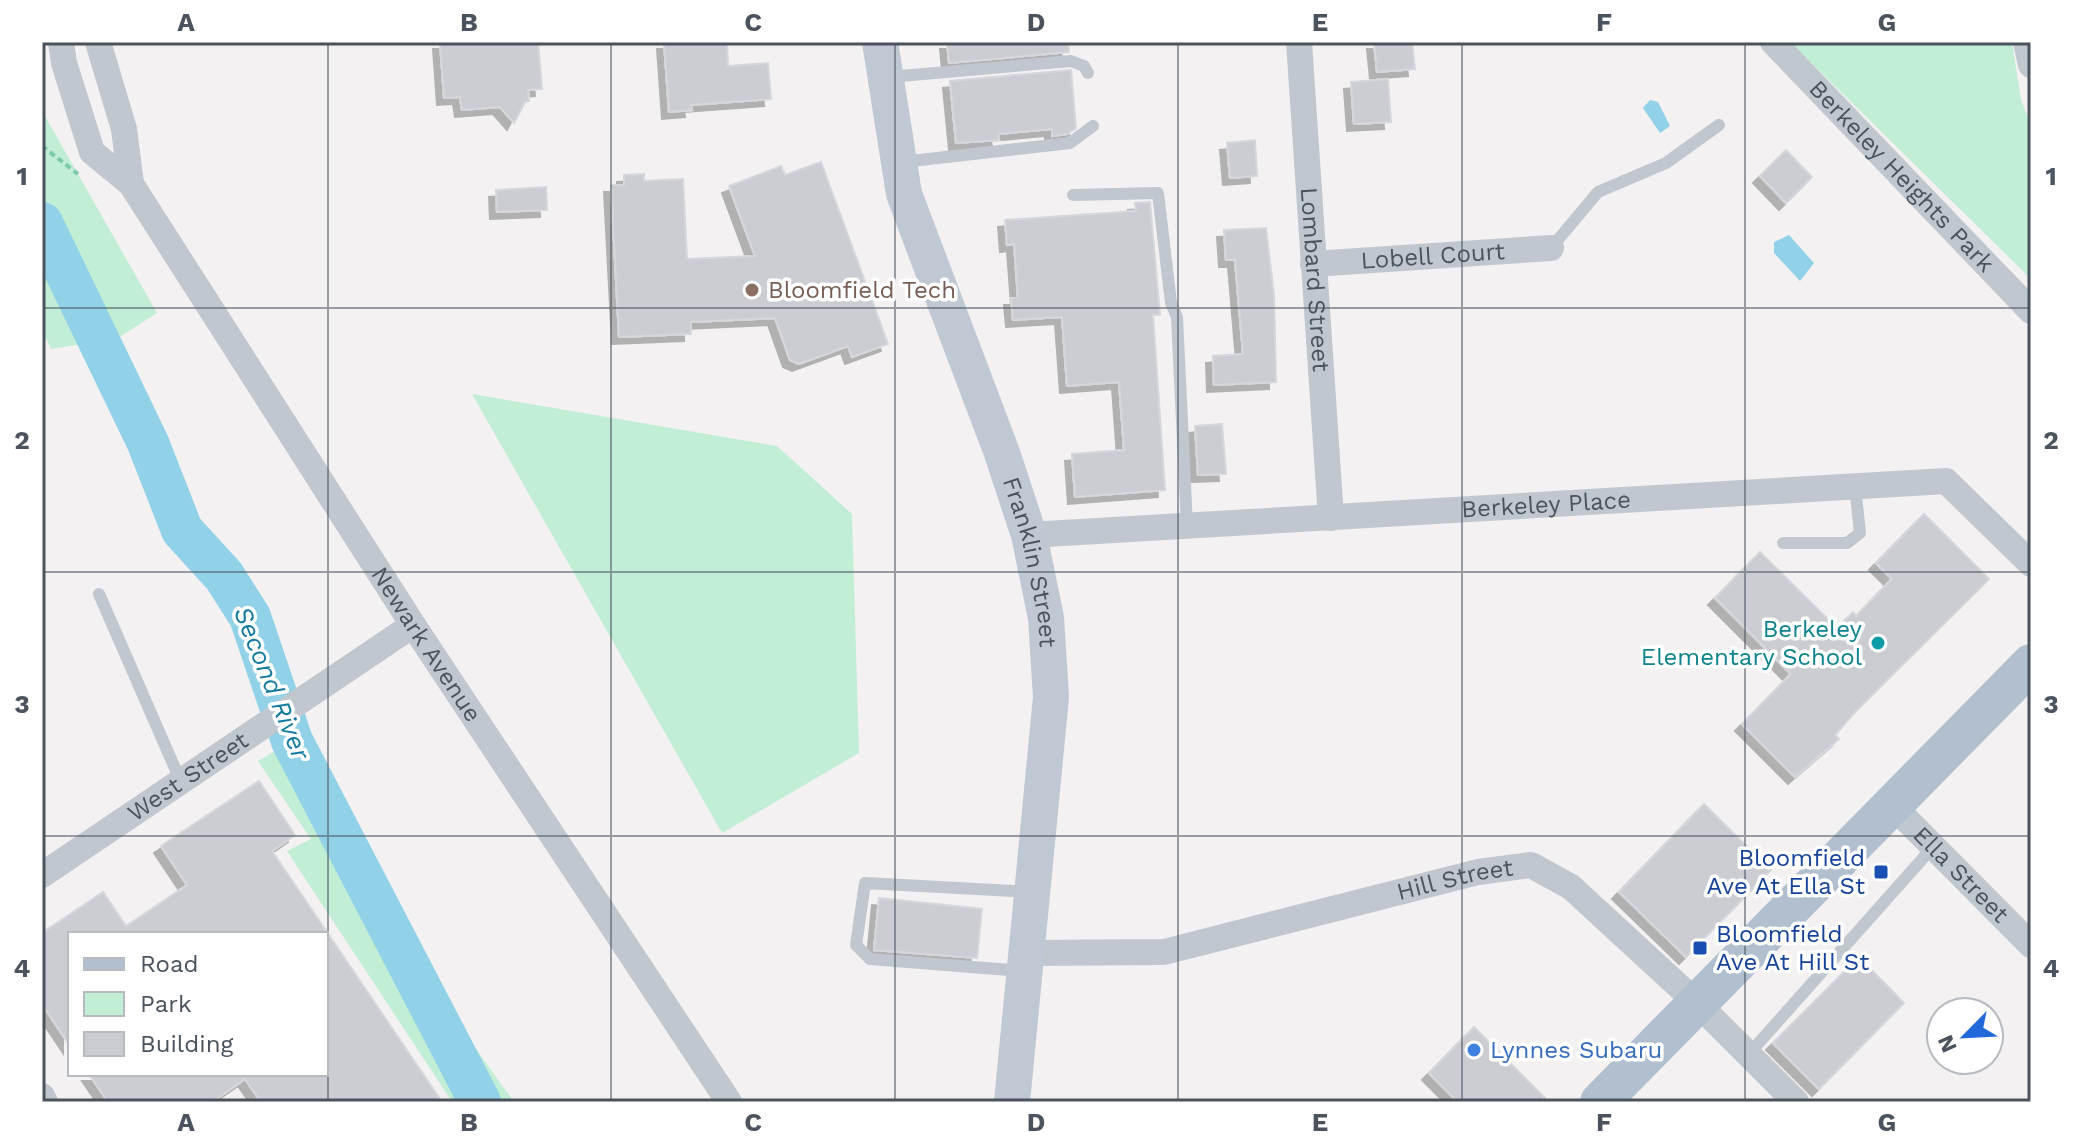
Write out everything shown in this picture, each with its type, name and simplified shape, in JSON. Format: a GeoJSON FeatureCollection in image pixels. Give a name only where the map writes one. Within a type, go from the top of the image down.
{"type":"FeatureCollection","features":[{"type":"Feature","properties":{"kind":"main road","name":"Franklin Street"},"geometry":{"type":"LineString","coordinates":[[882,60],[904,194],[1029,535],[1046,618],[1051,697],[1012,1102]]}},
{"type":"Feature","properties":{"kind":"main road"},"geometry":{"type":"LineString","coordinates":[[1600,1102],[1892,805],[2028,675]]}},
{"type":"Feature","properties":{"kind":"street","name":"Newark Avenue"},"geometry":{"type":"LineString","coordinates":[[61,42],[64,63],[92,152],[131,184],[413,625],[729,1102]]}},
{"type":"Feature","properties":{"kind":"street","name":"Newark Avenue"},"geometry":{"type":"LineString","coordinates":[[98,42],[124,129],[131,184]]}},
{"type":"Feature","properties":{"kind":"street","name":"Lombard Street"},"geometry":{"type":"LineString","coordinates":[[1299,42],[1331,518]]}},
{"type":"Feature","properties":{"kind":"street","name":"Berkeley Heights Park"},"geometry":{"type":"LineString","coordinates":[[1773,42],[2031,311]]}},
{"type":"Feature","properties":{"kind":"street"},"geometry":{"type":"LineString","coordinates":[[2026,42],[2031,65]]}},
{"type":"Feature","properties":{"kind":"street","name":"Lobell Court"},"geometry":{"type":"LineString","coordinates":[[1313,264],[1551,248]]}},
{"type":"Feature","properties":{"kind":"street","name":"Berkeley Place"},"geometry":{"type":"LineString","coordinates":[[1029,535],[1946,481],[2031,564]]}},
{"type":"Feature","properties":{"kind":"street","name":"West Street"},"geometry":{"type":"LineString","coordinates":[[42,875],[413,625]]}},
{"type":"Feature","properties":{"kind":"street","name":"Ella Street"},"geometry":{"type":"LineString","coordinates":[[1892,805],[2031,945]]}},
{"type":"Feature","properties":{"kind":"street","name":"Hill Street"},"geometry":{"type":"LineString","coordinates":[[1027,962],[1164,952],[1478,872],[1531,865],[1571,887],[1697,1003],[1796,1102]]}},
{"type":"Feature","properties":{"kind":"street"},"geometry":{"type":"LineString","coordinates":[[42,1096],[45,1102]]}},
{"type":"Feature","properties":{"kind":"lane"},"geometry":{"type":"LineString","coordinates":[[882,60],[1071,61],[1084,66],[1088,73]]}},
{"type":"Feature","properties":{"kind":"lane"},"geometry":{"type":"LineString","coordinates":[[1551,248],[1598,192],[1666,163],[1719,125]]}},
{"type":"Feature","properties":{"kind":"lane"},"geometry":{"type":"LineString","coordinates":[[899,162],[1070,143],[1093,126]]}},
{"type":"Feature","properties":{"kind":"lane"},"geometry":{"type":"LineString","coordinates":[[1073,195],[1158,193],[1171,303],[1177,317],[1187,526]]}},
{"type":"Feature","properties":{"kind":"lane"},"geometry":{"type":"LineString","coordinates":[[1783,543],[1847,543],[1860,533],[1855,486]]}},
{"type":"Feature","properties":{"kind":"lane"},"geometry":{"type":"LineString","coordinates":[[99,594],[181,782]]}},
{"type":"Feature","properties":{"kind":"lane"},"geometry":{"type":"LineString","coordinates":[[1748,1055],[1933,847]]}},
{"type":"Feature","properties":{"kind":"lane"},"geometry":{"type":"LineString","coordinates":[[1027,962],[870,959],[856,945],[865,883],[1033,893]]}},
{"type":"Feature","properties":{"kind":"path"},"geometry":{"type":"LineString","coordinates":[[42,146],[73,172],[83,176]]}},
{"type":"Feature","properties":{"kind":"green space"},"geometry":{"type":"Polygon","coordinates":[[[1790,42],[2012,42],[2021,100],[2031,126],[2031,279],[1790,42]]]}},
{"type":"Feature","properties":{"kind":"green space"},"geometry":{"type":"Polygon","coordinates":[[[42,111],[157,313],[118,338],[51,349],[42,330],[42,111]]]}},
{"type":"Feature","properties":{"kind":"green space"},"geometry":{"type":"Polygon","coordinates":[[[472,394],[777,446],[852,514],[859,753],[722,833],[472,394]]]}},
{"type":"Feature","properties":{"kind":"green space"},"geometry":{"type":"Polygon","coordinates":[[[292,741],[388,926],[514,1102],[452,1102],[287,851],[311,839],[258,761],[292,741]]]}},
{"type":"Feature","properties":{"kind":"water"},"geometry":{"type":"Polygon","coordinates":[[[1650,100],[1658,102],[1670,126],[1660,133],[1643,108],[1650,100]]]}},
{"type":"Feature","properties":{"kind":"water"},"geometry":{"type":"Polygon","coordinates":[[[1789,235],[1814,263],[1800,281],[1774,253],[1774,242],[1789,235]]]}},
{"type":"Feature","properties":{"kind":"building"},"geometry":{"type":"Polygon","coordinates":[[[440,42],[538,42],[542,89],[528,90],[529,101],[525,102],[514,123],[500,107],[462,110],[460,97],[444,98],[440,42]]]}},
{"type":"Feature","properties":{"kind":"building"},"geometry":{"type":"Polygon","coordinates":[[[664,42],[727,42],[728,66],[768,63],[771,99],[691,105],[692,110],[669,112],[664,42]]]}},
{"type":"Feature","properties":{"kind":"building"},"geometry":{"type":"Polygon","coordinates":[[[947,42],[1068,42],[1069,52],[949,63],[947,42]]]}},
{"type":"Feature","properties":{"kind":"building"},"geometry":{"type":"Polygon","coordinates":[[[1374,42],[1412,42],[1415,69],[1377,72],[1374,42]]]}},
{"type":"Feature","properties":{"kind":"building"},"geometry":{"type":"Polygon","coordinates":[[[1071,70],[1076,128],[1067,134],[1052,136],[1052,129],[998,134],[999,140],[956,143],[950,81],[1071,70]]]}},
{"type":"Feature","properties":{"kind":"building"},"geometry":{"type":"Polygon","coordinates":[[[1388,79],[1391,122],[1354,124],[1351,82],[1388,79]]]}},
{"type":"Feature","properties":{"kind":"building"},"geometry":{"type":"Polygon","coordinates":[[[1255,140],[1257,176],[1230,178],[1227,143],[1255,140]]]}},
{"type":"Feature","properties":{"kind":"building"},"geometry":{"type":"Polygon","coordinates":[[[1786,150],[1812,177],[1786,203],[1760,176],[1786,150]]]}},
{"type":"Feature","properties":{"kind":"building"},"geometry":{"type":"Polygon","coordinates":[[[821,162],[888,344],[852,357],[848,346],[799,364],[790,360],[775,318],[691,322],[691,334],[619,337],[611,185],[624,185],[624,175],[644,174],[644,181],[683,179],[687,259],[755,256],[729,186],[781,166],[785,175],[821,162]]]}},
{"type":"Feature","properties":{"kind":"building"},"geometry":{"type":"Polygon","coordinates":[[[546,187],[547,210],[497,212],[496,190],[546,187]]]}},
{"type":"Feature","properties":{"kind":"building"},"geometry":{"type":"Polygon","coordinates":[[[1150,202],[1160,315],[1153,315],[1165,490],[1075,497],[1072,454],[1124,450],[1119,382],[1067,386],[1062,317],[1013,320],[1011,298],[1018,298],[1014,244],[1007,245],[1005,220],[1136,211],[1135,203],[1150,202]]]}},
{"type":"Feature","properties":{"kind":"building"},"geometry":{"type":"Polygon","coordinates":[[[1266,228],[1274,295],[1276,382],[1214,385],[1213,356],[1243,354],[1235,260],[1226,260],[1224,230],[1266,228]]]}},
{"type":"Feature","properties":{"kind":"building"},"geometry":{"type":"Polygon","coordinates":[[[1222,424],[1226,474],[1198,475],[1195,426],[1222,424]]]}},
{"type":"Feature","properties":{"kind":"building","name":"Berkeley Elementary School"},"geometry":{"type":"Polygon","coordinates":[[[1924,514],[1989,579],[1856,711],[1835,735],[1839,739],[1795,777],[1742,724],[1791,674],[1715,598],[1760,552],[1837,628],[1853,612],[1856,616],[1892,579],[1876,563],[1924,514]]]}},
{"type":"Feature","properties":{"kind":"building"},"geometry":{"type":"Polygon","coordinates":[[[259,781],[295,835],[272,851],[327,932],[68,932],[68,1043],[42,1004],[42,933],[103,892],[126,926],[187,885],[161,846],[259,781]]]}},
{"type":"Feature","properties":{"kind":"building"},"geometry":{"type":"Polygon","coordinates":[[[1704,804],[1771,870],[1686,957],[1619,892],[1704,804]]]}},
{"type":"Feature","properties":{"kind":"building"},"geometry":{"type":"Polygon","coordinates":[[[879,898],[982,909],[977,958],[874,950],[879,898]]]}},
{"type":"Feature","properties":{"kind":"building"},"geometry":{"type":"Polygon","coordinates":[[[328,934],[442,1102],[261,1102],[245,1079],[212,1102],[108,1102],[90,1076],[328,1076],[328,934]]]}},
{"type":"Feature","properties":{"kind":"building"},"geometry":{"type":"Polygon","coordinates":[[[1859,957],[1904,1003],[1819,1089],[1773,1043],[1859,957]]]}},
{"type":"Feature","properties":{"kind":"building","name":"Lynnes Subaru"},"geometry":{"type":"Polygon","coordinates":[[[1474,1027],[1549,1102],[1458,1102],[1429,1073],[1474,1027]]]}},
{"type":"Feature","properties":{"kind":"waterway","name":"Second River"},"geometry":{"type":"LineString","coordinates":[[42,223],[148,443],[182,530],[224,576],[250,617],[292,741],[480,1102]]}},
{"type":"Feature","properties":{"kind":"place","name":"Bloomfield Tech"},"geometry":{"type":"Point","coordinates":[752,290]}},
{"type":"Feature","properties":{"kind":"place","name":"Berkeley Elementary School"},"geometry":{"type":"Point","coordinates":[1878,643]}},
{"type":"Feature","properties":{"kind":"place","name":"Bloomfield Ave At Ella St"},"geometry":{"type":"Point","coordinates":[1881,872]}},
{"type":"Feature","properties":{"kind":"place","name":"Bloomfield Ave At Hill St"},"geometry":{"type":"Point","coordinates":[1700,948]}},
{"type":"Feature","properties":{"kind":"place","name":"Lynnes Subaru"},"geometry":{"type":"Point","coordinates":[1474,1050]}}]}
